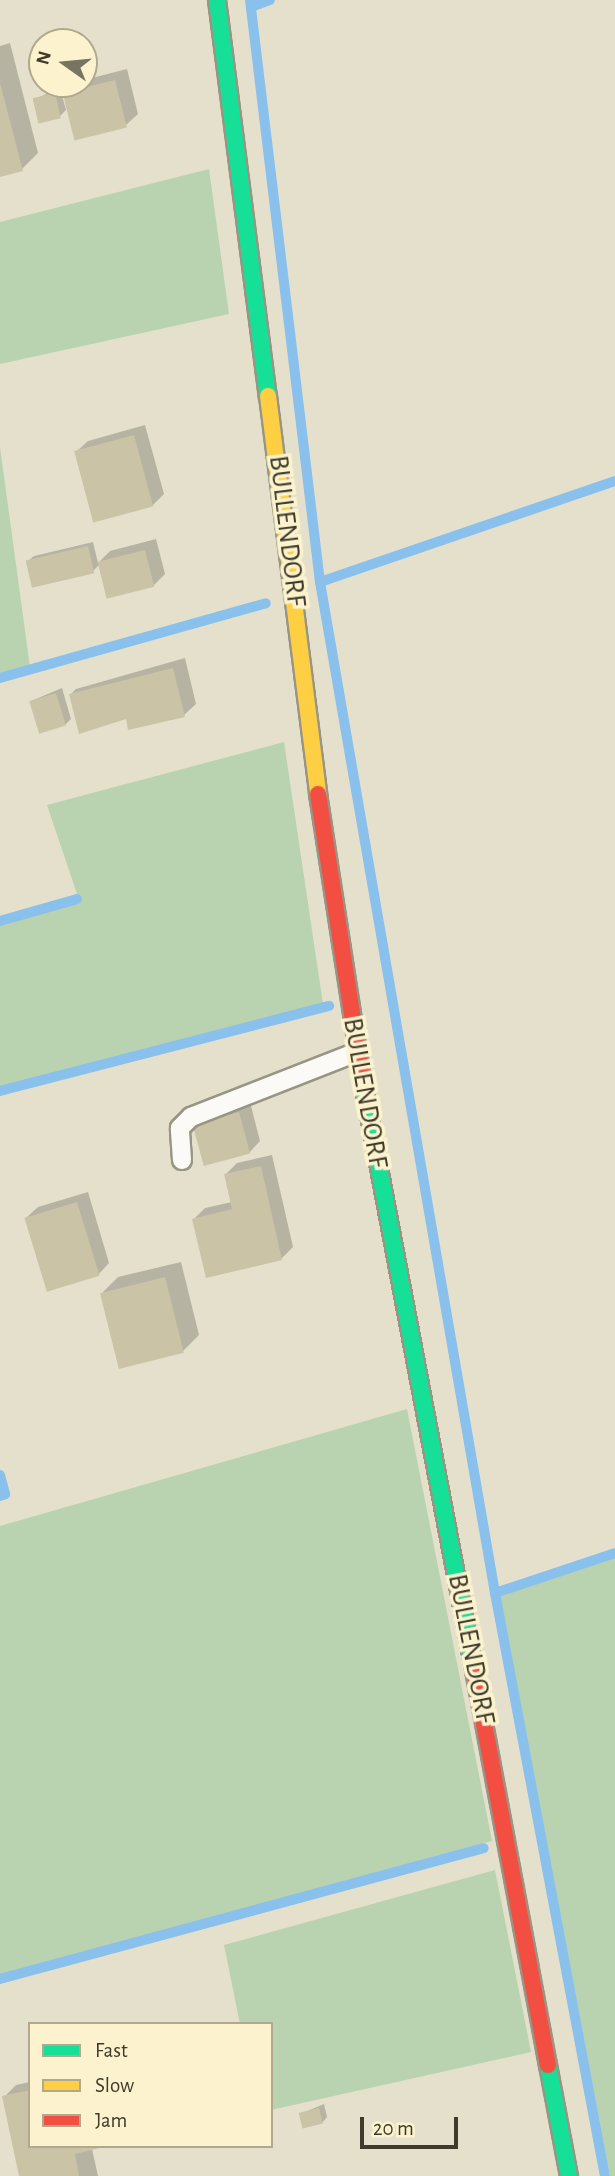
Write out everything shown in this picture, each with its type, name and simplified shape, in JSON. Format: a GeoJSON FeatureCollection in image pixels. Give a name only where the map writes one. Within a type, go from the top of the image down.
{"type":"FeatureCollection","features":[{"type":"Feature","properties":{"kind":"main road","name":"BULLENDORF"},"geometry":{"type":"LineString","coordinates":[[217,0],[332,901],[357,1052],[569,2176]]}},
{"type":"Feature","properties":{"kind":"lane"},"geometry":{"type":"LineString","coordinates":[[182,1160],[180,1129],[191,1117],[357,1052]]}},
{"type":"Feature","properties":{"kind":"green space"},"geometry":{"type":"Polygon","coordinates":[[[209,169],[229,314],[0,364],[0,222],[209,169]]]}},
{"type":"Feature","properties":{"kind":"green space"},"geometry":{"type":"Polygon","coordinates":[[[0,447],[30,667],[0,675],[0,447]]]}},
{"type":"Feature","properties":{"kind":"green space"},"geometry":{"type":"Polygon","coordinates":[[[284,742],[323,1004],[0,1088],[0,923],[79,900],[47,805],[284,742]]]}},
{"type":"Feature","properties":{"kind":"green space"},"geometry":{"type":"Polygon","coordinates":[[[407,1409],[492,1841],[0,1975],[0,1526],[407,1409]]]}},
{"type":"Feature","properties":{"kind":"green space"},"geometry":{"type":"Polygon","coordinates":[[[615,1556],[615,2176],[610,2176],[499,1594],[615,1556]]]}},
{"type":"Feature","properties":{"kind":"green space"},"geometry":{"type":"Polygon","coordinates":[[[495,1870],[531,2052],[273,2110],[273,2022],[240,2022],[224,1945],[495,1870]]]}},
{"type":"Feature","properties":{"kind":"building"},"geometry":{"type":"Polygon","coordinates":[[[115,80],[127,128],[74,141],[64,98],[98,98],[98,84],[115,80]]]}},
{"type":"Feature","properties":{"kind":"building"},"geometry":{"type":"Polygon","coordinates":[[[0,83],[23,171],[0,177],[0,83]]]}},
{"type":"Feature","properties":{"kind":"building"},"geometry":{"type":"Polygon","coordinates":[[[33,98],[56,98],[61,118],[38,124],[33,98]]]}},
{"type":"Feature","properties":{"kind":"building"},"geometry":{"type":"Polygon","coordinates":[[[134,435],[153,506],[93,523],[74,451],[134,435]]]}},
{"type":"Feature","properties":{"kind":"building"},"geometry":{"type":"Polygon","coordinates":[[[88,546],[94,573],[32,588],[26,560],[88,546]]]}},
{"type":"Feature","properties":{"kind":"building"},"geometry":{"type":"Polygon","coordinates":[[[145,550],[154,587],[107,599],[97,562],[145,550]]]}},
{"type":"Feature","properties":{"kind":"building"},"geometry":{"type":"Polygon","coordinates":[[[173,668],[185,717],[128,730],[126,719],[79,734],[69,694],[173,668]]]}},
{"type":"Feature","properties":{"kind":"building"},"geometry":{"type":"Polygon","coordinates":[[[56,693],[66,726],[39,734],[29,701],[56,693]]]}},
{"type":"Feature","properties":{"kind":"building"},"geometry":{"type":"Polygon","coordinates":[[[239,1112],[250,1154],[204,1166],[193,1124],[239,1112]]]}},
{"type":"Feature","properties":{"kind":"building"},"geometry":{"type":"Polygon","coordinates":[[[261,1166],[282,1260],[206,1278],[192,1219],[232,1209],[224,1174],[261,1166]]]}},
{"type":"Feature","properties":{"kind":"building"},"geometry":{"type":"Polygon","coordinates":[[[77,1202],[100,1276],[47,1292],[24,1218],[77,1202]]]}},
{"type":"Feature","properties":{"kind":"building"},"geometry":{"type":"Polygon","coordinates":[[[165,1277],[184,1353],[119,1369],[100,1293],[165,1277]]]}},
{"type":"Feature","properties":{"kind":"building"},"geometry":{"type":"Polygon","coordinates":[[[28,2090],[28,2148],[100,2148],[75,2154],[79,2176],[19,2176],[2,2096],[28,2090]]]}},
{"type":"Feature","properties":{"kind":"building"},"geometry":{"type":"Polygon","coordinates":[[[319,2108],[323,2124],[302,2129],[299,2113],[319,2108]]]}},
{"type":"Feature","properties":{"kind":"waterway"},"geometry":{"type":"LineString","coordinates":[[250,0],[320,582],[495,1593],[605,2176]]}},
{"type":"Feature","properties":{"kind":"waterway"},"geometry":{"type":"LineString","coordinates":[[251,7],[270,0]]}},
{"type":"Feature","properties":{"kind":"waterway"},"geometry":{"type":"LineString","coordinates":[[320,582],[615,481]]}},
{"type":"Feature","properties":{"kind":"waterway"},"geometry":{"type":"LineString","coordinates":[[0,678],[266,603]]}},
{"type":"Feature","properties":{"kind":"waterway"},"geometry":{"type":"LineString","coordinates":[[0,921],[77,899]]}},
{"type":"Feature","properties":{"kind":"waterway"},"geometry":{"type":"LineString","coordinates":[[0,1091],[329,1006]]}},
{"type":"Feature","properties":{"kind":"waterway"},"geometry":{"type":"LineString","coordinates":[[0,1475],[5,1494],[0,1496]]}},
{"type":"Feature","properties":{"kind":"waterway"},"geometry":{"type":"LineString","coordinates":[[495,1593],[615,1553]]}},
{"type":"Feature","properties":{"kind":"waterway"},"geometry":{"type":"LineString","coordinates":[[0,1979],[484,1848]]}},
{"type":"Feature","properties":{"kind":"traffic: fast"},"geometry":{"type":"LineString","coordinates":[[217,0],[268,396]]}},
{"type":"Feature","properties":{"kind":"traffic: fast"},"geometry":{"type":"LineString","coordinates":[[362,1078],[474,1670]]}},
{"type":"Feature","properties":{"kind":"traffic: fast"},"geometry":{"type":"LineString","coordinates":[[548,2065],[569,2176]]}},
{"type":"Feature","properties":{"kind":"traffic: slow"},"geometry":{"type":"LineString","coordinates":[[268,396],[318,794]]}},
{"type":"Feature","properties":{"kind":"traffic: jam"},"geometry":{"type":"LineString","coordinates":[[318,794],[362,1078]]}},
{"type":"Feature","properties":{"kind":"traffic: jam"},"geometry":{"type":"LineString","coordinates":[[474,1670],[548,2065]]}}]}
